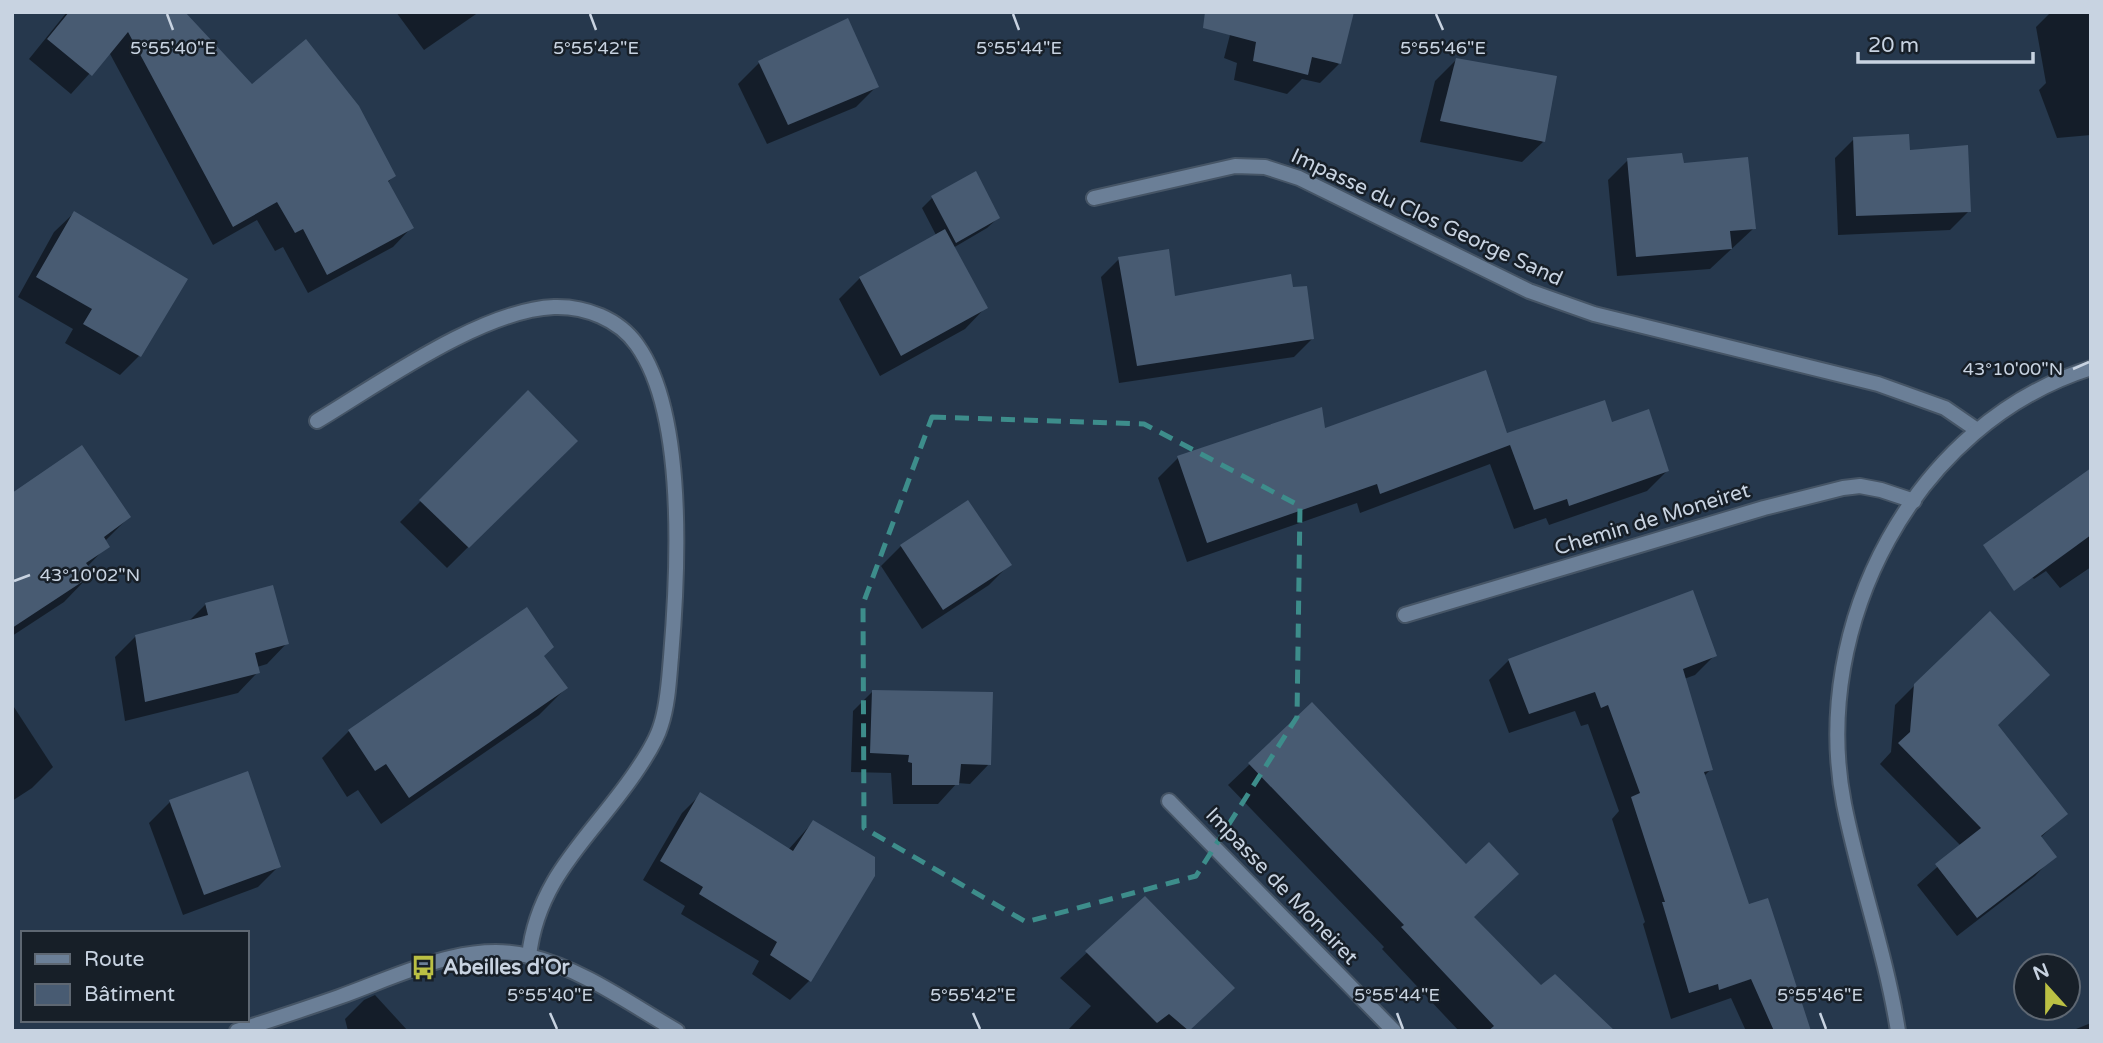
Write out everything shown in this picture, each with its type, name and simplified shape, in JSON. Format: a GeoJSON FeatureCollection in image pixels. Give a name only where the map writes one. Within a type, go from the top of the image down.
{"type":"FeatureCollection","features":[{"type":"Feature","properties":{"kind":"street","name":"Impasse du Clos George Sand"},"geometry":{"type":"LineString","coordinates":[[1094,198],[1212,169],[1265,167],[1299,178],[1529,291],[1594,314],[1878,384],[1945,408],[1976,430]]}},
{"type":"Feature","properties":{"kind":"street"},"geometry":{"type":"LineString","coordinates":[[317,421],[434,351],[491,324],[530,310],[555,307],[599,314],[637,344],[648,367],[664,418],[674,480],[674,619],[661,726],[615,804],[548,887],[532,925],[529,956]]}},
{"type":"Feature","properties":{"kind":"street"},"geometry":{"type":"LineString","coordinates":[[1898,1031],[1870,898],[1844,804],[1838,749],[1840,699],[1850,639],[1862,594],[1888,539],[1954,450],[1976,430],[2022,397],[2057,379],[2091,368]]}},
{"type":"Feature","properties":{"kind":"street","name":"Chemin de Moneiret"},"geometry":{"type":"LineString","coordinates":[[1405,615],[1751,512],[1843,488],[1870,488],[1914,501]]}},
{"type":"Feature","properties":{"kind":"street","name":"Impasse de Moneiret"},"geometry":{"type":"LineString","coordinates":[[1169,802],[1394,1031]]}},
{"type":"Feature","properties":{"kind":"street"},"geometry":{"type":"LineString","coordinates":[[237,1031],[463,955],[485,952],[529,956],[585,977],[677,1031]]}},
{"type":"Feature","properties":{"kind":"highlighted area"},"geometry":{"type":"Polygon","coordinates":[[[932,417],[1144,424],[1300,506],[1297,717],[1196,876],[1026,922],[864,828],[863,604],[932,417]]]}},
{"type":"Feature","properties":{"kind":"building"},"geometry":{"type":"Polygon","coordinates":[[[69,12],[185,12],[252,84],[306,39],[359,106],[396,176],[388,181],[414,228],[327,275],[303,229],[295,233],[277,202],[233,227],[128,32],[92,76],[47,39],[69,12]]]}},
{"type":"Feature","properties":{"kind":"building"},"geometry":{"type":"Polygon","coordinates":[[[1205,12],[1354,12],[1341,64],[1312,57],[1308,75],[1253,61],[1256,42],[1203,28],[1205,12]]]}},
{"type":"Feature","properties":{"kind":"building"},"geometry":{"type":"Polygon","coordinates":[[[848,18],[879,87],[788,125],[758,61],[848,18]]]}},
{"type":"Feature","properties":{"kind":"building"},"geometry":{"type":"Polygon","coordinates":[[[1456,58],[1557,76],[1545,142],[1440,121],[1456,58]]]}},
{"type":"Feature","properties":{"kind":"building"},"geometry":{"type":"Polygon","coordinates":[[[1909,134],[1910,150],[1968,145],[1971,212],[1856,216],[1853,137],[1909,134]]]}},
{"type":"Feature","properties":{"kind":"building"},"geometry":{"type":"Polygon","coordinates":[[[1682,153],[1684,163],[1748,157],[1756,229],[1730,231],[1732,249],[1636,257],[1627,158],[1682,153]]]}},
{"type":"Feature","properties":{"kind":"building"},"geometry":{"type":"Polygon","coordinates":[[[976,171],[1000,218],[956,243],[931,196],[976,171]]]}},
{"type":"Feature","properties":{"kind":"building"},"geometry":{"type":"Polygon","coordinates":[[[74,211],[188,279],[141,357],[83,324],[92,309],[36,277],[74,211]]]}},
{"type":"Feature","properties":{"kind":"building"},"geometry":{"type":"Polygon","coordinates":[[[945,229],[988,308],[901,356],[859,277],[945,229]]]}},
{"type":"Feature","properties":{"kind":"building"},"geometry":{"type":"Polygon","coordinates":[[[1169,249],[1175,296],[1291,274],[1293,287],[1307,286],[1314,339],[1137,366],[1118,257],[1169,249]]]}},
{"type":"Feature","properties":{"kind":"building"},"geometry":{"type":"Polygon","coordinates":[[[1486,370],[1507,433],[1605,400],[1612,422],[1649,409],[1669,471],[1569,506],[1567,499],[1534,510],[1510,445],[1380,494],[1377,484],[1207,543],[1177,456],[1322,407],[1325,428],[1486,370]]]}},
{"type":"Feature","properties":{"kind":"building"},"geometry":{"type":"Polygon","coordinates":[[[528,390],[578,441],[469,548],[419,500],[528,390]]]}},
{"type":"Feature","properties":{"kind":"building"},"geometry":{"type":"Polygon","coordinates":[[[82,445],[131,517],[104,537],[110,547],[86,563],[94,574],[12,628],[12,493],[82,445]]]}},
{"type":"Feature","properties":{"kind":"building"},"geometry":{"type":"Polygon","coordinates":[[[2091,468],[2091,535],[2014,591],[1983,545],[2091,468]]]}},
{"type":"Feature","properties":{"kind":"building"},"geometry":{"type":"Polygon","coordinates":[[[968,500],[1012,565],[943,610],[900,545],[968,500]]]}},
{"type":"Feature","properties":{"kind":"building"},"geometry":{"type":"Polygon","coordinates":[[[273,585],[289,644],[255,653],[260,673],[145,702],[135,635],[208,615],[205,603],[273,585]]]}},
{"type":"Feature","properties":{"kind":"building"},"geometry":{"type":"Polygon","coordinates":[[[1693,590],[1717,656],[1683,669],[1713,770],[1704,772],[1749,904],[1768,898],[1811,1031],[1774,1031],[1751,979],[1719,990],[1718,984],[1689,993],[1662,902],[1665,902],[1631,797],[1640,793],[1608,705],[1601,708],[1595,692],[1529,714],[1508,659],[1693,590]]]}},
{"type":"Feature","properties":{"kind":"building"},"geometry":{"type":"Polygon","coordinates":[[[527,607],[554,647],[544,656],[568,688],[409,798],[386,764],[375,771],[348,730],[527,607]]]}},
{"type":"Feature","properties":{"kind":"building"},"geometry":{"type":"Polygon","coordinates":[[[1990,611],[2050,675],[1998,725],[2068,814],[2041,836],[2057,857],[1977,918],[1935,864],[1981,828],[1898,743],[1910,732],[1914,684],[1990,611]]]}},
{"type":"Feature","properties":{"kind":"building"},"geometry":{"type":"Polygon","coordinates":[[[872,690],[993,692],[991,765],[961,764],[959,785],[912,785],[912,763],[908,762],[909,755],[870,753],[872,690]]]}},
{"type":"Feature","properties":{"kind":"building"},"geometry":{"type":"Polygon","coordinates":[[[1312,702],[1466,864],[1489,842],[1519,874],[1474,917],[1541,985],[1555,974],[1615,1031],[1488,1031],[1494,1026],[1401,927],[1404,925],[1248,763],[1312,702]]]}},
{"type":"Feature","properties":{"kind":"building"},"geometry":{"type":"Polygon","coordinates":[[[248,771],[281,867],[204,895],[169,800],[248,771]]]}},
{"type":"Feature","properties":{"kind":"building"},"geometry":{"type":"Polygon","coordinates":[[[700,792],[793,851],[813,820],[875,857],[875,876],[811,982],[770,955],[777,942],[699,894],[703,887],[660,861],[700,792]]]}},
{"type":"Feature","properties":{"kind":"building"},"geometry":{"type":"Polygon","coordinates":[[[1145,896],[1235,988],[1189,1031],[1169,1014],[1157,1023],[1085,951],[1145,896]]]}},
{"type":"Feature","properties":{"kind":"place","name":"Abeilles d'Or"},"geometry":{"type":"Point","coordinates":[423,967]}}]}
